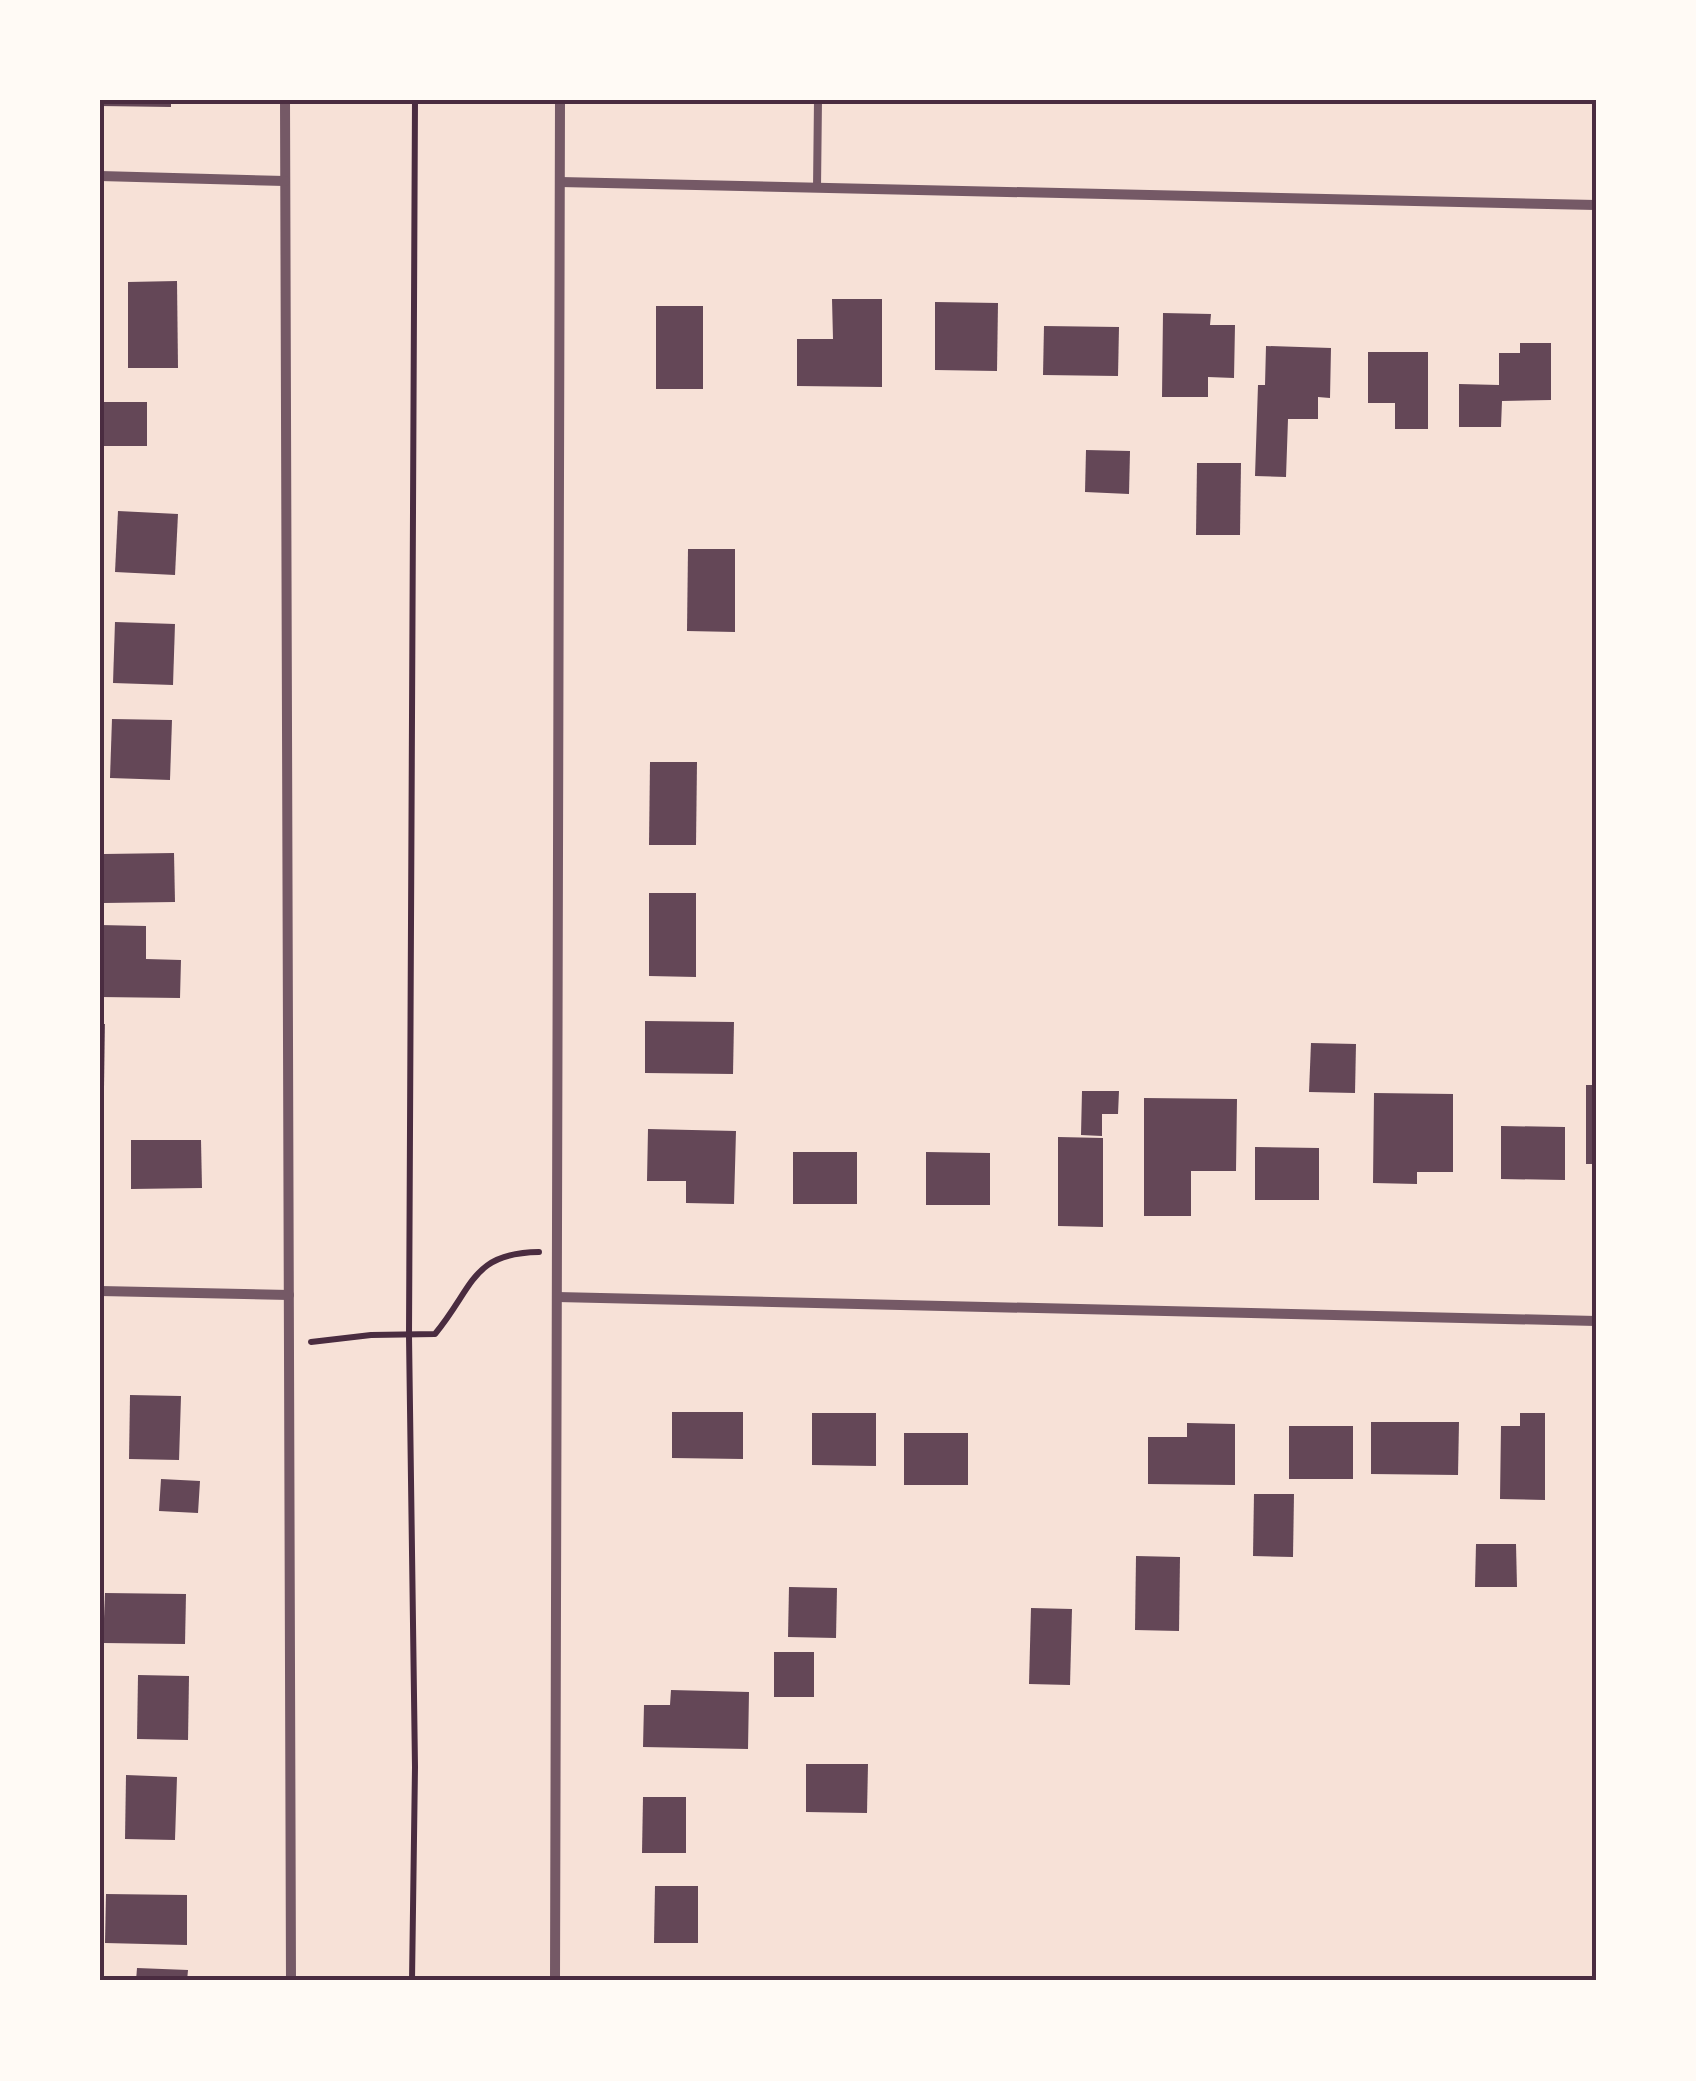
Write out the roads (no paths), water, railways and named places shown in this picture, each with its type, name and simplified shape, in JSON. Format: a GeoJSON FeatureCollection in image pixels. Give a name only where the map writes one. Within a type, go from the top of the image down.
{"type":"FeatureCollection","features":[{"type":"Feature","properties":{"kind":"street"},"geometry":{"type":"LineString","coordinates":[[284,100],[292,1981]]}},
{"type":"Feature","properties":{"kind":"street"},"geometry":{"type":"LineString","coordinates":[[556,1981],[560,100]]}},
{"type":"Feature","properties":{"kind":"street"},"geometry":{"type":"LineString","coordinates":[[100,176],[285,181]]}},
{"type":"Feature","properties":{"kind":"street"},"geometry":{"type":"LineString","coordinates":[[560,182],[1596,205]]}},
{"type":"Feature","properties":{"kind":"street"},"geometry":{"type":"LineString","coordinates":[[100,1291],[289,1295]]}},
{"type":"Feature","properties":{"kind":"street"},"geometry":{"type":"LineString","coordinates":[[557,1297],[1596,1321]]}},
{"type":"Feature","properties":{"kind":"lane"},"geometry":{"type":"LineString","coordinates":[[817,188],[818,100]]}}]}
